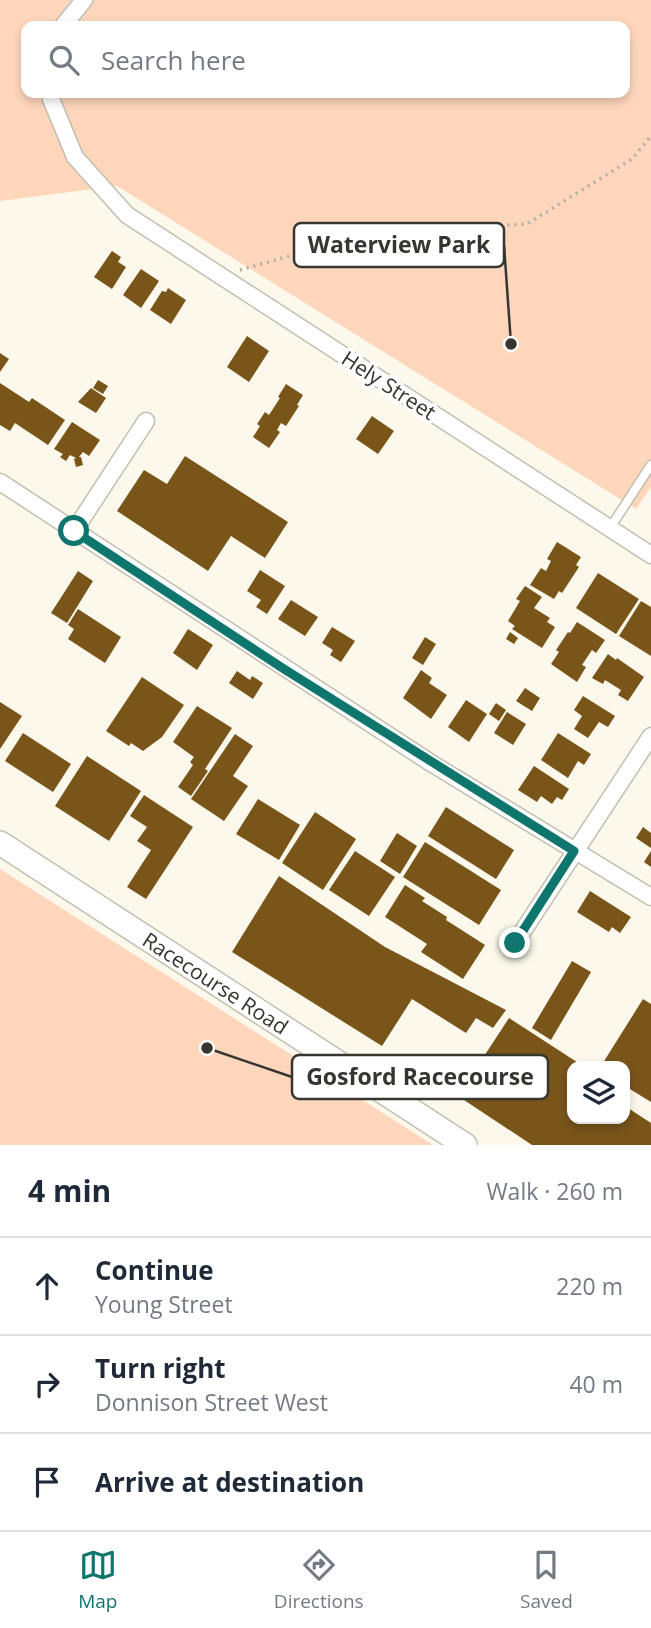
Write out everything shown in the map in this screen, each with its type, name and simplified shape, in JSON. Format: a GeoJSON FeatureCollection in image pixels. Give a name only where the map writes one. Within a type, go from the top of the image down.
{"type":"FeatureCollection","features":[{"type":"Feature","properties":{"kind":"main road","name":"Racecourse Road"},"geometry":{"type":"LineString","coordinates":[[0,844],[465,1145]]}},
{"type":"Feature","properties":{"kind":"street"},"geometry":{"type":"LineString","coordinates":[[67,21],[84,0]]}},
{"type":"Feature","properties":{"kind":"street","name":"Hely Street"},"geometry":{"type":"LineString","coordinates":[[51,98],[75,157],[127,215],[651,555]]}},
{"type":"Feature","properties":{"kind":"street"},"geometry":{"type":"LineString","coordinates":[[74,531],[146,421]]}},
{"type":"Feature","properties":{"kind":"street"},"geometry":{"type":"LineString","coordinates":[[0,482],[318,691],[651,897]]}},
{"type":"Feature","properties":{"kind":"street"},"geometry":{"type":"LineString","coordinates":[[515,943],[651,736]]}},
{"type":"Feature","properties":{"kind":"lane"},"geometry":{"type":"LineString","coordinates":[[610,528],[651,465]]}},
{"type":"Feature","properties":{"kind":"path"},"geometry":{"type":"LineString","coordinates":[[221,276],[378,231],[527,224],[632,159],[651,136]]}},
{"type":"Feature","properties":{"kind":"shaded area"},"geometry":{"type":"Polygon","coordinates":[[[0,0],[651,0],[651,487],[636,509],[117,186],[0,201],[0,0]]]}},
{"type":"Feature","properties":{"kind":"shaded area"},"geometry":{"type":"Polygon","coordinates":[[[0,869],[433,1145],[0,1145],[0,869]]]}},
{"type":"Feature","properties":{"kind":"building"},"geometry":{"type":"Polygon","coordinates":[[[112,251],[121,257],[118,262],[126,267],[112,289],[94,277],[112,251]]]}},
{"type":"Feature","properties":{"kind":"building"},"geometry":{"type":"Polygon","coordinates":[[[141,269],[159,281],[141,308],[123,295],[141,269]]]}},
{"type":"Feature","properties":{"kind":"building"},"geometry":{"type":"Polygon","coordinates":[[[168,288],[186,300],[171,324],[150,310],[162,291],[166,292],[168,288]]]}},
{"type":"Feature","properties":{"kind":"building"},"geometry":{"type":"Polygon","coordinates":[[[247,336],[269,351],[249,382],[227,367],[247,336]]]}},
{"type":"Feature","properties":{"kind":"building"},"geometry":{"type":"Polygon","coordinates":[[[0,353],[9,359],[0,372],[0,353]]]}},
{"type":"Feature","properties":{"kind":"building"},"geometry":{"type":"Polygon","coordinates":[[[98,380],[108,386],[103,394],[93,388],[98,380]]]}},
{"type":"Feature","properties":{"kind":"building"},"geometry":{"type":"Polygon","coordinates":[[[0,383],[29,402],[32,398],[65,420],[48,445],[15,423],[10,431],[0,425],[0,383]]]}},
{"type":"Feature","properties":{"kind":"building"},"geometry":{"type":"Polygon","coordinates":[[[286,384],[303,395],[286,426],[281,423],[277,430],[280,432],[269,448],[253,437],[260,426],[257,424],[265,412],[269,415],[286,384]]]}},
{"type":"Feature","properties":{"kind":"building"},"geometry":{"type":"Polygon","coordinates":[[[91,388],[106,398],[96,413],[78,402],[91,388]]]}},
{"type":"Feature","properties":{"kind":"building"},"geometry":{"type":"Polygon","coordinates":[[[372,416],[394,431],[378,454],[356,439],[372,416]]]}},
{"type":"Feature","properties":{"kind":"building"},"geometry":{"type":"Polygon","coordinates":[[[72,422],[100,440],[89,456],[83,452],[79,457],[83,465],[76,467],[76,458],[70,455],[66,461],[60,457],[63,454],[54,449],[72,422]]]}},
{"type":"Feature","properties":{"kind":"building"},"geometry":{"type":"Polygon","coordinates":[[[185,456],[288,522],[265,558],[231,536],[208,571],[117,511],[144,470],[167,484],[185,456]]]}},
{"type":"Feature","properties":{"kind":"building"},"geometry":{"type":"Polygon","coordinates":[[[557,542],[581,557],[576,565],[579,567],[562,593],[559,591],[554,599],[530,585],[541,568],[546,571],[551,561],[547,559],[557,542]]]}},
{"type":"Feature","properties":{"kind":"building"},"geometry":{"type":"Polygon","coordinates":[[[260,570],[285,586],[267,614],[256,607],[261,600],[247,591],[260,570]]]}},
{"type":"Feature","properties":{"kind":"building"},"geometry":{"type":"Polygon","coordinates":[[[78,571],[93,581],[67,623],[51,613],[78,571]]]}},
{"type":"Feature","properties":{"kind":"building"},"geometry":{"type":"Polygon","coordinates":[[[598,573],[639,599],[616,634],[576,608],[598,573]]]}},
{"type":"Feature","properties":{"kind":"building"},"geometry":{"type":"Polygon","coordinates":[[[525,586],[542,597],[534,608],[550,618],[547,622],[555,627],[542,648],[512,629],[515,626],[508,621],[520,601],[516,599],[525,586]]]}},
{"type":"Feature","properties":{"kind":"building"},"geometry":{"type":"Polygon","coordinates":[[[291,600],[318,617],[305,636],[278,619],[291,600]]]}},
{"type":"Feature","properties":{"kind":"building"},"geometry":{"type":"Polygon","coordinates":[[[641,601],[651,607],[651,656],[619,636],[641,601]]]}},
{"type":"Feature","properties":{"kind":"building"},"geometry":{"type":"Polygon","coordinates":[[[78,609],[121,637],[105,663],[68,639],[74,629],[68,625],[78,609]]]}},
{"type":"Feature","properties":{"kind":"building"},"geometry":{"type":"Polygon","coordinates":[[[577,622],[605,640],[596,653],[592,650],[582,665],[586,667],[577,682],[551,664],[559,652],[556,650],[577,622]]]}},
{"type":"Feature","properties":{"kind":"building"},"geometry":{"type":"Polygon","coordinates":[[[332,627],[355,641],[341,662],[330,655],[333,650],[322,643],[332,627]]]}},
{"type":"Feature","properties":{"kind":"building"},"geometry":{"type":"Polygon","coordinates":[[[188,629],[213,645],[197,670],[173,653],[188,629]]]}},
{"type":"Feature","properties":{"kind":"building"},"geometry":{"type":"Polygon","coordinates":[[[510,632],[518,638],[514,644],[506,639],[510,632]]]}},
{"type":"Feature","properties":{"kind":"building"},"geometry":{"type":"Polygon","coordinates":[[[425,637],[436,644],[423,665],[412,658],[425,637]]]}},
{"type":"Feature","properties":{"kind":"building"},"geometry":{"type":"Polygon","coordinates":[[[608,654],[644,677],[628,701],[618,695],[621,690],[605,680],[603,684],[592,678],[608,654]]]}},
{"type":"Feature","properties":{"kind":"building"},"geometry":{"type":"Polygon","coordinates":[[[421,670],[432,678],[429,683],[447,695],[431,719],[403,698],[421,670]]]}},
{"type":"Feature","properties":{"kind":"building"},"geometry":{"type":"Polygon","coordinates":[[[237,671],[250,680],[252,676],[263,683],[253,699],[229,683],[237,671]]]}},
{"type":"Feature","properties":{"kind":"building"},"geometry":{"type":"Polygon","coordinates":[[[142,677],[184,705],[162,737],[143,751],[131,743],[129,746],[106,731],[142,677]]]}},
{"type":"Feature","properties":{"kind":"building"},"geometry":{"type":"Polygon","coordinates":[[[525,688],[540,698],[532,711],[516,701],[525,688]]]}},
{"type":"Feature","properties":{"kind":"building"},"geometry":{"type":"Polygon","coordinates":[[[583,696],[615,716],[608,727],[599,722],[588,738],[574,729],[582,716],[574,710],[583,696]]]}},
{"type":"Feature","properties":{"kind":"building"},"geometry":{"type":"Polygon","coordinates":[[[466,700],[487,714],[469,742],[448,727],[466,700]]]}},
{"type":"Feature","properties":{"kind":"building"},"geometry":{"type":"Polygon","coordinates":[[[0,702],[22,716],[0,749],[0,702]]]}},
{"type":"Feature","properties":{"kind":"building"},"geometry":{"type":"Polygon","coordinates":[[[496,703],[506,710],[499,721],[489,714],[496,703]]]}},
{"type":"Feature","properties":{"kind":"building"},"geometry":{"type":"Polygon","coordinates":[[[197,706],[232,728],[191,796],[178,787],[193,765],[190,762],[194,757],[173,742],[197,706]]]}},
{"type":"Feature","properties":{"kind":"building"},"geometry":{"type":"Polygon","coordinates":[[[507,712],[526,724],[513,745],[494,733],[507,712]]]}},
{"type":"Feature","properties":{"kind":"building"},"geometry":{"type":"Polygon","coordinates":[[[23,733],[71,764],[53,792],[5,761],[23,733]]]}},
{"type":"Feature","properties":{"kind":"building"},"geometry":{"type":"Polygon","coordinates":[[[558,733],[591,754],[584,765],[578,761],[568,778],[541,760],[558,733]]]}},
{"type":"Feature","properties":{"kind":"building"},"geometry":{"type":"Polygon","coordinates":[[[235,734],[253,746],[233,776],[248,786],[224,821],[191,799],[235,734]]]}},
{"type":"Feature","properties":{"kind":"building"},"geometry":{"type":"Polygon","coordinates":[[[87,756],[141,791],[109,841],[55,806],[87,756]]]}},
{"type":"Feature","properties":{"kind":"building"},"geometry":{"type":"Polygon","coordinates":[[[534,766],[569,789],[562,800],[557,797],[552,804],[541,796],[537,802],[518,790],[534,766]]]}},
{"type":"Feature","properties":{"kind":"building"},"geometry":{"type":"Polygon","coordinates":[[[144,795],[193,827],[146,899],[127,887],[151,850],[137,841],[147,827],[130,816],[144,795]]]}},
{"type":"Feature","properties":{"kind":"building"},"geometry":{"type":"Polygon","coordinates":[[[258,799],[300,825],[279,860],[236,834],[258,799]]]}},
{"type":"Feature","properties":{"kind":"building"},"geometry":{"type":"Polygon","coordinates":[[[446,807],[514,850],[496,879],[428,836],[446,807]]]}},
{"type":"Feature","properties":{"kind":"building"},"geometry":{"type":"Polygon","coordinates":[[[315,812],[356,839],[323,890],[282,863],[315,812]]]}},
{"type":"Feature","properties":{"kind":"building"},"geometry":{"type":"Polygon","coordinates":[[[643,827],[651,833],[651,848],[636,838],[643,827]]]}},
{"type":"Feature","properties":{"kind":"building"},"geometry":{"type":"Polygon","coordinates":[[[397,833],[417,846],[400,874],[380,861],[397,833]]]}},
{"type":"Feature","properties":{"kind":"building"},"geometry":{"type":"Polygon","coordinates":[[[425,842],[501,890],[479,925],[403,877],[425,842]]]}},
{"type":"Feature","properties":{"kind":"building"},"geometry":{"type":"Polygon","coordinates":[[[355,851],[395,877],[369,916],[329,890],[355,851]]]}},
{"type":"Feature","properties":{"kind":"building"},"geometry":{"type":"Polygon","coordinates":[[[651,851],[651,867],[644,862],[651,851]]]}},
{"type":"Feature","properties":{"kind":"building"},"geometry":{"type":"Polygon","coordinates":[[[279,876],[385,947],[506,1010],[493,1028],[476,1018],[466,1033],[412,999],[382,1046],[232,952],[279,876]]]}},
{"type":"Feature","properties":{"kind":"building"},"geometry":{"type":"Polygon","coordinates":[[[405,885],[425,898],[422,901],[447,917],[446,920],[485,945],[463,979],[421,952],[427,944],[385,917],[405,885]]]}},
{"type":"Feature","properties":{"kind":"building"},"geometry":{"type":"Polygon","coordinates":[[[590,891],[631,917],[620,933],[612,927],[609,932],[577,912],[590,891]]]}},
{"type":"Feature","properties":{"kind":"building"},"geometry":{"type":"Polygon","coordinates":[[[572,961],[591,972],[551,1040],[532,1028],[572,961]]]}},
{"type":"Feature","properties":{"kind":"building"},"geometry":{"type":"Polygon","coordinates":[[[643,999],[651,1004],[651,1102],[630,1089],[630,1061],[604,1061],[643,999]]]}},
{"type":"Feature","properties":{"kind":"building"},"geometry":{"type":"Polygon","coordinates":[[[509,1018],[575,1061],[567,1061],[567,1124],[630,1124],[630,1109],[651,1123],[651,1145],[532,1145],[458,1096],[509,1018]]]}},
{"type":"Feature","properties":{"kind":"place","name":"Waterview Park"},"geometry":{"type":"Point","coordinates":[511,344]}},
{"type":"Feature","properties":{"kind":"place","name":"Gosford Racecourse"},"geometry":{"type":"Point","coordinates":[207,1048]}},
{"type":"Feature","properties":{"kind":"route"},"geometry":{"type":"LineString","coordinates":[[74,531],[284,669],[574,851],[515,943]]}}]}
